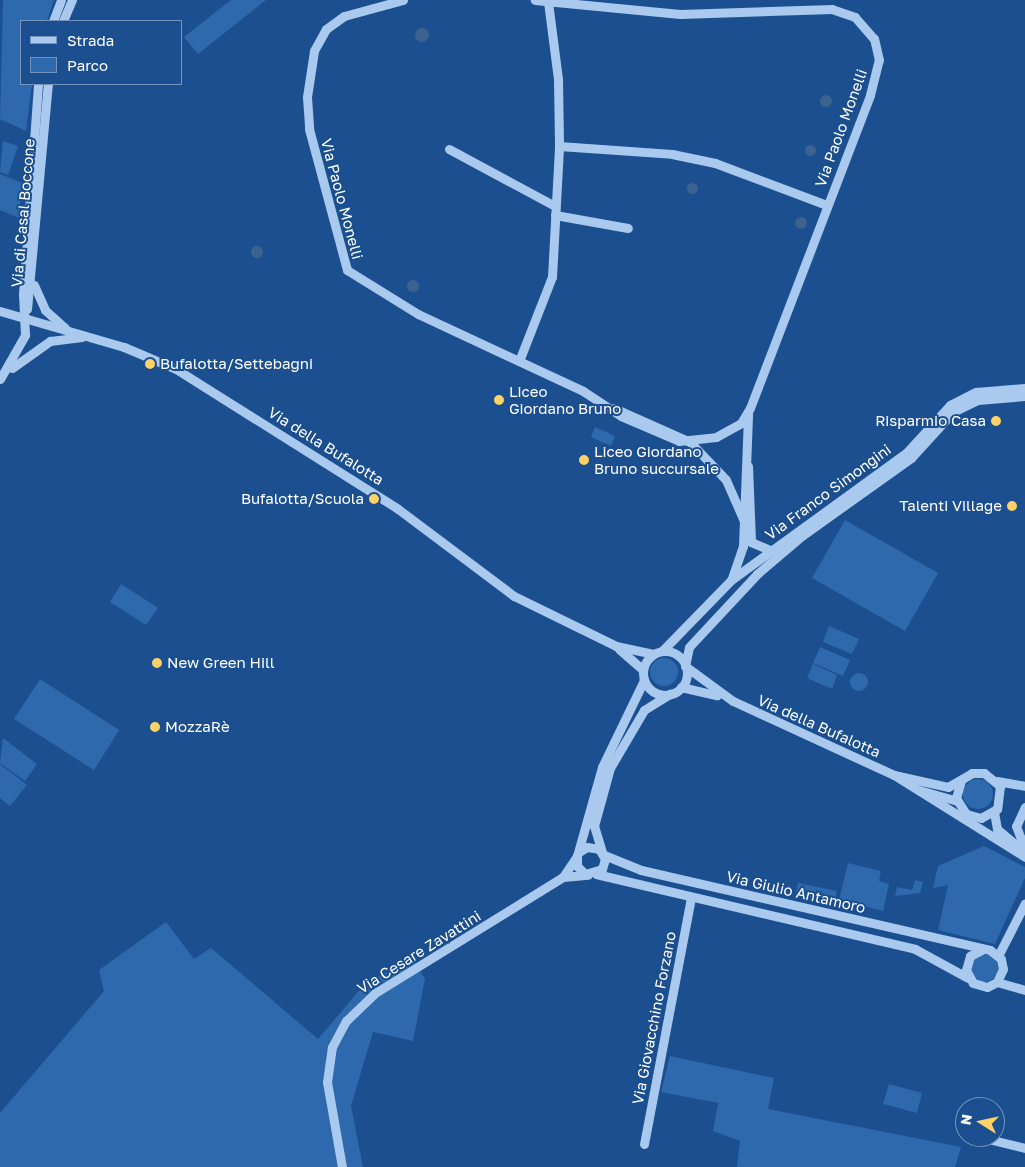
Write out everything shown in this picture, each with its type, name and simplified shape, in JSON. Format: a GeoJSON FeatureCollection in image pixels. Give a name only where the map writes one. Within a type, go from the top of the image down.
{"type":"FeatureCollection","features":[{"type":"Feature","properties":{"kind":"street"},"geometry":{"type":"LineString","coordinates":[[54,20],[61,0]]}},
{"type":"Feature","properties":{"kind":"street"},"geometry":{"type":"LineString","coordinates":[[63,20],[72,0]]}},
{"type":"Feature","properties":{"kind":"street","name":"Via Paolo Monelli"},"geometry":{"type":"LineString","coordinates":[[403,0],[350,12],[326,29],[314,51],[307,117],[340,256],[352,274],[393,300],[614,408],[690,442]]}},
{"type":"Feature","properties":{"kind":"street","name":"Via Paolo Monelli"},"geometry":{"type":"LineString","coordinates":[[535,0],[680,14],[832,9],[855,17],[874,38],[878,68],[748,413]]}},
{"type":"Feature","properties":{"kind":"street"},"geometry":{"type":"LineString","coordinates":[[520,361],[550,285],[559,146],[558,79],[548,2]]}},
{"type":"Feature","properties":{"kind":"street","name":"Via di Casal Boccone"},"geometry":{"type":"LineString","coordinates":[[25,319],[38,85]]}},
{"type":"Feature","properties":{"kind":"street","name":"Via di Casal Boccone"},"geometry":{"type":"LineString","coordinates":[[25,319],[33,281],[48,85]]}},
{"type":"Feature","properties":{"kind":"street","name":"Via Paolo Monelli"},"geometry":{"type":"LineString","coordinates":[[559,146],[663,153],[715,163],[827,205]]}},
{"type":"Feature","properties":{"kind":"street"},"geometry":{"type":"LineString","coordinates":[[448,149],[555,210],[628,228]]}},
{"type":"Feature","properties":{"kind":"street"},"geometry":{"type":"LineString","coordinates":[[33,281],[45,310],[69,331]]}},
{"type":"Feature","properties":{"kind":"street","name":"Via della Bufalotta"},"geometry":{"type":"LineString","coordinates":[[0,311],[132,350],[192,378],[398,509],[514,596],[616,646],[643,670]]}},
{"type":"Feature","properties":{"kind":"street"},"geometry":{"type":"LineString","coordinates":[[2,376],[23,343],[25,319]]}},
{"type":"Feature","properties":{"kind":"street"},"geometry":{"type":"LineString","coordinates":[[2,376],[50,341],[88,336]]}},
{"type":"Feature","properties":{"kind":"street","name":"Via Franco Simongini"},"geometry":{"type":"LineString","coordinates":[[658,653],[731,580],[907,452],[956,401],[982,391],[1025,388]]}},
{"type":"Feature","properties":{"kind":"street","name":"Via Franco Simongini"},"geometry":{"type":"LineString","coordinates":[[685,666],[689,647],[723,609],[783,550],[911,458],[953,412],[978,400],[1025,396]]}},
{"type":"Feature","properties":{"kind":"street"},"geometry":{"type":"LineString","coordinates":[[744,521],[726,480],[690,442],[722,434],[748,413]]}},
{"type":"Feature","properties":{"kind":"street"},"geometry":{"type":"LineString","coordinates":[[731,580],[742,552],[748,413]]}},
{"type":"Feature","properties":{"kind":"street"},"geometry":{"type":"LineString","coordinates":[[723,609],[750,574],[752,563],[747,464]]}},
{"type":"Feature","properties":{"kind":"street"},"geometry":{"type":"LineString","coordinates":[[751,542],[770,550]]}},
{"type":"Feature","properties":{"kind":"street"},"geometry":{"type":"LineString","coordinates":[[703,608],[715,618]]}},
{"type":"Feature","properties":{"kind":"street","name":"Via della Bufalotta"},"geometry":{"type":"LineString","coordinates":[[616,646],[658,653]]}},
{"type":"Feature","properties":{"kind":"street"},"geometry":{"type":"LineString","coordinates":[[603,854],[590,846],[578,854],[579,869],[592,874],[604,865],[603,854],[594,826],[610,768],[644,710],[670,694],[681,687],[685,666],[676,654],[658,653],[643,670],[644,680],[655,692],[670,694]]}},
{"type":"Feature","properties":{"kind":"street","name":"Via della Bufalotta"},"geometry":{"type":"LineString","coordinates":[[685,666],[733,701]]}},
{"type":"Feature","properties":{"kind":"street","name":"Via Cesare Zavattini"},"geometry":{"type":"LineString","coordinates":[[342,1167],[327,1082],[332,1047],[346,1021],[375,994],[563,877],[578,854],[602,767],[644,680]]}},
{"type":"Feature","properties":{"kind":"street","name":"Via della Bufalotta"},"geometry":{"type":"LineString","coordinates":[[681,687],[733,701],[894,775],[940,787],[980,772],[997,781]]}},
{"type":"Feature","properties":{"kind":"street","name":"Via della Bufalotta"},"geometry":{"type":"LineString","coordinates":[[894,775],[907,785],[1025,857]]}},
{"type":"Feature","properties":{"kind":"street"},"geometry":{"type":"LineString","coordinates":[[957,801],[961,780]]}},
{"type":"Feature","properties":{"kind":"street"},"geometry":{"type":"LineString","coordinates":[[1025,786],[997,781],[1002,796],[994,812],[997,830],[1025,850]]}},
{"type":"Feature","properties":{"kind":"street","name":"Via della Bufalotta"},"geometry":{"type":"LineString","coordinates":[[907,785],[957,801],[997,841]]}},
{"type":"Feature","properties":{"kind":"street"},"geometry":{"type":"LineString","coordinates":[[1025,807],[1016,826],[1025,850]]}},
{"type":"Feature","properties":{"kind":"street"},"geometry":{"type":"LineString","coordinates":[[972,817],[994,812]]}},
{"type":"Feature","properties":{"kind":"street","name":"Via Giulio Antamoro"},"geometry":{"type":"LineString","coordinates":[[603,854],[641,870],[983,949],[998,956]]}},
{"type":"Feature","properties":{"kind":"street","name":"Via Cesare Zavattini"},"geometry":{"type":"LineString","coordinates":[[563,877],[592,874]]}},
{"type":"Feature","properties":{"kind":"street","name":"Via Giulio Antamoro"},"geometry":{"type":"LineString","coordinates":[[592,874],[918,950],[982,987],[997,982]]}},
{"type":"Feature","properties":{"kind":"street","name":"Via Giovacchino Forzano"},"geometry":{"type":"LineString","coordinates":[[644,1144],[691,897]]}},
{"type":"Feature","properties":{"kind":"street"},"geometry":{"type":"LineString","coordinates":[[1025,903],[998,956],[1003,969],[997,982],[1025,990]]}},
{"type":"Feature","properties":{"kind":"street"},"geometry":{"type":"LineString","coordinates":[[968,978],[968,959],[983,949]]}},
{"type":"Feature","properties":{"kind":"street"},"geometry":{"type":"LineString","coordinates":[[1005,1143],[1025,1148]]}},
{"type":"Feature","properties":{"kind":"green space"},"geometry":{"type":"Polygon","coordinates":[[[3,0],[54,0],[47,20],[20,20],[20,85],[32,85],[26,131],[0,119],[3,0]]]}},
{"type":"Feature","properties":{"kind":"green space"},"geometry":{"type":"Polygon","coordinates":[[[231,0],[266,0],[198,54],[184,37],[231,0]]]}},
{"type":"Feature","properties":{"kind":"green space"},"geometry":{"type":"Polygon","coordinates":[[[3,141],[18,146],[8,175],[0,172],[3,141]]]}},
{"type":"Feature","properties":{"kind":"green space"},"geometry":{"type":"Polygon","coordinates":[[[0,174],[22,183],[19,218],[0,210],[0,174]]]}},
{"type":"Feature","properties":{"kind":"green space"},"geometry":{"type":"Polygon","coordinates":[[[595,427],[615,436],[611,446],[591,437],[595,427]]]}},
{"type":"Feature","properties":{"kind":"green space"},"geometry":{"type":"Polygon","coordinates":[[[845,520],[938,573],[905,631],[812,578],[845,520]]]}},
{"type":"Feature","properties":{"kind":"green space"},"geometry":{"type":"Polygon","coordinates":[[[121,584],[158,608],[146,625],[110,602],[121,584]]]}},
{"type":"Feature","properties":{"kind":"green space"},"geometry":{"type":"Polygon","coordinates":[[[829,626],[859,639],[852,654],[823,642],[829,626]]]}},
{"type":"Feature","properties":{"kind":"green space"},"geometry":{"type":"Polygon","coordinates":[[[820,647],[850,660],[843,676],[813,663],[820,647]]]}},
{"type":"Feature","properties":{"kind":"green space"},"geometry":{"type":"Polygon","coordinates":[[[664,658],[674,662],[678,672],[674,682],[664,686],[654,682],[650,672],[654,662],[664,658]]]}},
{"type":"Feature","properties":{"kind":"green space"},"geometry":{"type":"Polygon","coordinates":[[[813,664],[837,675],[832,689],[807,678],[813,664]]]}},
{"type":"Feature","properties":{"kind":"green space"},"geometry":{"type":"Polygon","coordinates":[[[859,673],[865,676],[868,682],[865,688],[859,691],[853,688],[850,682],[853,676],[859,673]]]}},
{"type":"Feature","properties":{"kind":"green space"},"geometry":{"type":"Polygon","coordinates":[[[40,679],[119,730],[94,770],[14,719],[40,679]]]}},
{"type":"Feature","properties":{"kind":"green space"},"geometry":{"type":"Polygon","coordinates":[[[3,738],[37,764],[25,781],[0,763],[3,738]]]}},
{"type":"Feature","properties":{"kind":"green space"},"geometry":{"type":"Polygon","coordinates":[[[0,764],[27,785],[10,806],[0,798],[0,764]]]}},
{"type":"Feature","properties":{"kind":"green space"},"geometry":{"type":"Polygon","coordinates":[[[978,779],[988,784],[993,794],[988,804],[978,809],[968,804],[963,794],[968,784],[978,779]]]}},
{"type":"Feature","properties":{"kind":"green space"},"geometry":{"type":"Polygon","coordinates":[[[984,846],[1025,867],[1025,878],[995,944],[938,930],[948,885],[933,888],[938,866],[984,846]]]}},
{"type":"Feature","properties":{"kind":"green space"},"geometry":{"type":"Polygon","coordinates":[[[848,863],[881,871],[879,881],[889,884],[883,911],[839,900],[848,863]]]}},
{"type":"Feature","properties":{"kind":"green space"},"geometry":{"type":"Polygon","coordinates":[[[915,880],[923,882],[920,893],[895,896],[897,887],[912,890],[915,880]]]}},
{"type":"Feature","properties":{"kind":"green space"},"geometry":{"type":"Polygon","coordinates":[[[798,883],[837,891],[834,905],[795,896],[798,883]]]}},
{"type":"Feature","properties":{"kind":"green space"},"geometry":{"type":"Polygon","coordinates":[[[166,922],[194,959],[211,948],[318,1039],[363,986],[411,956],[425,979],[413,1041],[373,1032],[351,1106],[363,1167],[0,1167],[0,1113],[104,991],[99,970],[166,922]]]}},
{"type":"Feature","properties":{"kind":"green space"},"geometry":{"type":"Polygon","coordinates":[[[984,954],[994,958],[998,968],[994,978],[984,982],[974,978],[970,968],[974,958],[984,954]]]}},
{"type":"Feature","properties":{"kind":"green space"},"geometry":{"type":"Polygon","coordinates":[[[670,1056],[774,1078],[768,1109],[961,1147],[955,1167],[737,1167],[740,1141],[713,1131],[718,1103],[661,1092],[670,1056]]]}},
{"type":"Feature","properties":{"kind":"green space"},"geometry":{"type":"Polygon","coordinates":[[[889,1084],[922,1093],[917,1113],[883,1104],[889,1084]]]}},
{"type":"Feature","properties":{"kind":"shaded area"},"geometry":{"type":"Polygon","coordinates":[[[422,28],[427,30],[429,35],[427,40],[422,42],[417,40],[415,35],[417,30],[422,28]]]}},
{"type":"Feature","properties":{"kind":"shaded area"},"geometry":{"type":"Polygon","coordinates":[[[824,95],[828,95],[832,101],[828,107],[824,107],[820,103],[820,99],[824,95]]]}},
{"type":"Feature","properties":{"kind":"shaded area"},"geometry":{"type":"Polygon","coordinates":[[[810,144],[816,150],[810,156],[804,150],[810,144]]]}},
{"type":"Feature","properties":{"kind":"shaded area"},"geometry":{"type":"Polygon","coordinates":[[[692,182],[698,188],[692,194],[686,188],[692,182]]]}},
{"type":"Feature","properties":{"kind":"shaded area"},"geometry":{"type":"Polygon","coordinates":[[[799,217],[803,217],[807,223],[803,229],[799,229],[795,225],[795,221],[799,217]]]}},
{"type":"Feature","properties":{"kind":"shaded area"},"geometry":{"type":"Polygon","coordinates":[[[255,246],[259,246],[263,252],[259,258],[255,258],[251,254],[251,250],[255,246]]]}},
{"type":"Feature","properties":{"kind":"shaded area"},"geometry":{"type":"Polygon","coordinates":[[[413,280],[419,286],[413,292],[407,286],[413,280]]]}},
{"type":"Feature","properties":{"kind":"place","name":"Bufalotta/Settebagni"},"geometry":{"type":"Point","coordinates":[150,364]}},
{"type":"Feature","properties":{"kind":"place","name":"Liceo Giordano Bruno"},"geometry":{"type":"Point","coordinates":[499,400]}},
{"type":"Feature","properties":{"kind":"place","name":"Risparmio Casa"},"geometry":{"type":"Point","coordinates":[996,421]}},
{"type":"Feature","properties":{"kind":"place","name":"Liceo Giordano Bruno succursale"},"geometry":{"type":"Point","coordinates":[584,460]}},
{"type":"Feature","properties":{"kind":"place","name":"Bufalotta/Scuola"},"geometry":{"type":"Point","coordinates":[374,499]}},
{"type":"Feature","properties":{"kind":"place","name":"Talenti Village"},"geometry":{"type":"Point","coordinates":[1012,506]}},
{"type":"Feature","properties":{"kind":"place","name":"New Green Hill"},"geometry":{"type":"Point","coordinates":[157,663]}},
{"type":"Feature","properties":{"kind":"place","name":"MozzaRè"},"geometry":{"type":"Point","coordinates":[155,727]}}]}
